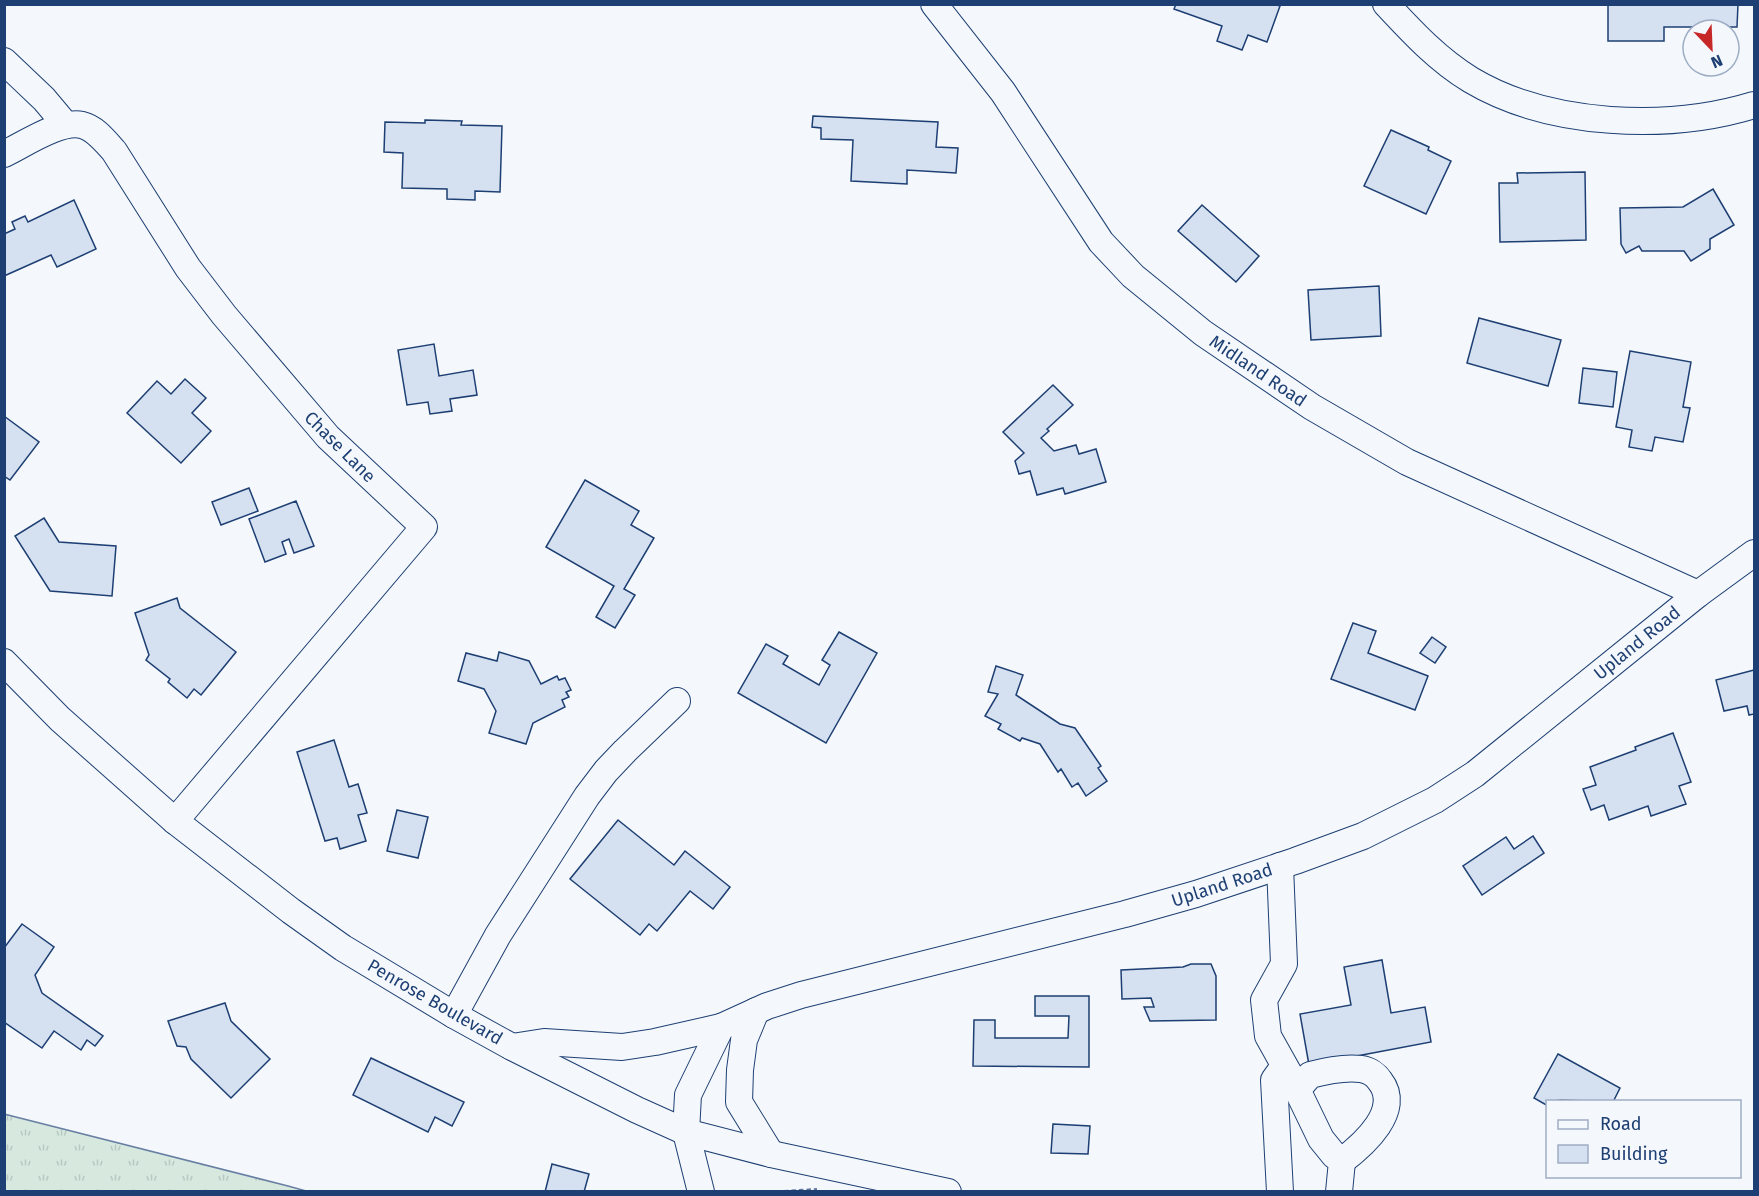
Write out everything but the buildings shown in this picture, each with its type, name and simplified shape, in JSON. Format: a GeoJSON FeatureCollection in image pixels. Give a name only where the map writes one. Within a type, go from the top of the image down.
{"type":"FeatureCollection","features":[{"type":"Feature","properties":{"kind":"street","name":"Midland Road"},"geometry":{"type":"LineString","coordinates":[[934,4],[1003,92],[1101,242],[1133,276],[1203,333],[1312,407],[1407,462],[1698,594]]}},
{"type":"Feature","properties":{"kind":"street"},"geometry":{"type":"LineString","coordinates":[[1386,4],[1411,32],[1443,60],[1472,80],[1537,107],[1581,116],[1629,121],[1672,120],[1755,105]]}},
{"type":"Feature","properties":{"kind":"street"},"geometry":{"type":"LineString","coordinates":[[4,61],[44,99],[65,124],[4,154]]}},
{"type":"Feature","properties":{"kind":"street","name":"Chase Lane"},"geometry":{"type":"LineString","coordinates":[[65,124],[83,125],[99,134],[114,151],[188,268],[245,341],[328,437],[424,527],[175,820]]}},
{"type":"Feature","properties":{"kind":"street","name":"Upland Road"},"geometry":{"type":"LineString","coordinates":[[512,1047],[544,1042],[622,1047],[721,1027],[756,1011],[801,995],[1092,923],[1196,894],[1280,866],[1381,827],[1435,800],[1475,774],[1698,594],[1755,553]]}},
{"type":"Feature","properties":{"kind":"street","name":"Penrose Boulevard"},"geometry":{"type":"LineString","coordinates":[[4,662],[60,719],[175,820],[291,911],[343,948],[454,1015],[512,1047],[686,1132],[771,1154],[948,1191]]}},
{"type":"Feature","properties":{"kind":"street"},"geometry":{"type":"LineString","coordinates":[[454,1015],[498,935],[587,796],[606,771],[677,701]]}},
{"type":"Feature","properties":{"kind":"street"},"geometry":{"type":"LineString","coordinates":[[1280,866],[1284,964],[1264,1000],[1268,1036],[1321,1139],[1342,1161]]}},
{"type":"Feature","properties":{"kind":"street"},"geometry":{"type":"LineString","coordinates":[[756,1011],[744,1040],[739,1102],[771,1154]]}},
{"type":"Feature","properties":{"kind":"street"},"geometry":{"type":"LineString","coordinates":[[701,1191],[686,1132],[688,1095],[721,1027]]}},
{"type":"Feature","properties":{"kind":"street"},"geometry":{"type":"LineString","coordinates":[[1280,1191],[1274,1080],[1284,1065]]}},
{"type":"Feature","properties":{"kind":"street"},"geometry":{"type":"LineString","coordinates":[[1297,1090],[1310,1075],[1349,1069],[1370,1072],[1386,1090],[1387,1105],[1381,1120],[1368,1139],[1342,1161],[1339,1191]]}},
{"type":"Feature","properties":{"kind":"path"},"geometry":{"type":"LineString","coordinates":[[784,1191],[820,1190]]}},
{"type":"Feature","properties":{"kind":"green space"},"geometry":{"type":"Polygon","coordinates":[[[4,1114],[288,1186],[306,1191],[5,1191],[4,1114]]]}}]}
